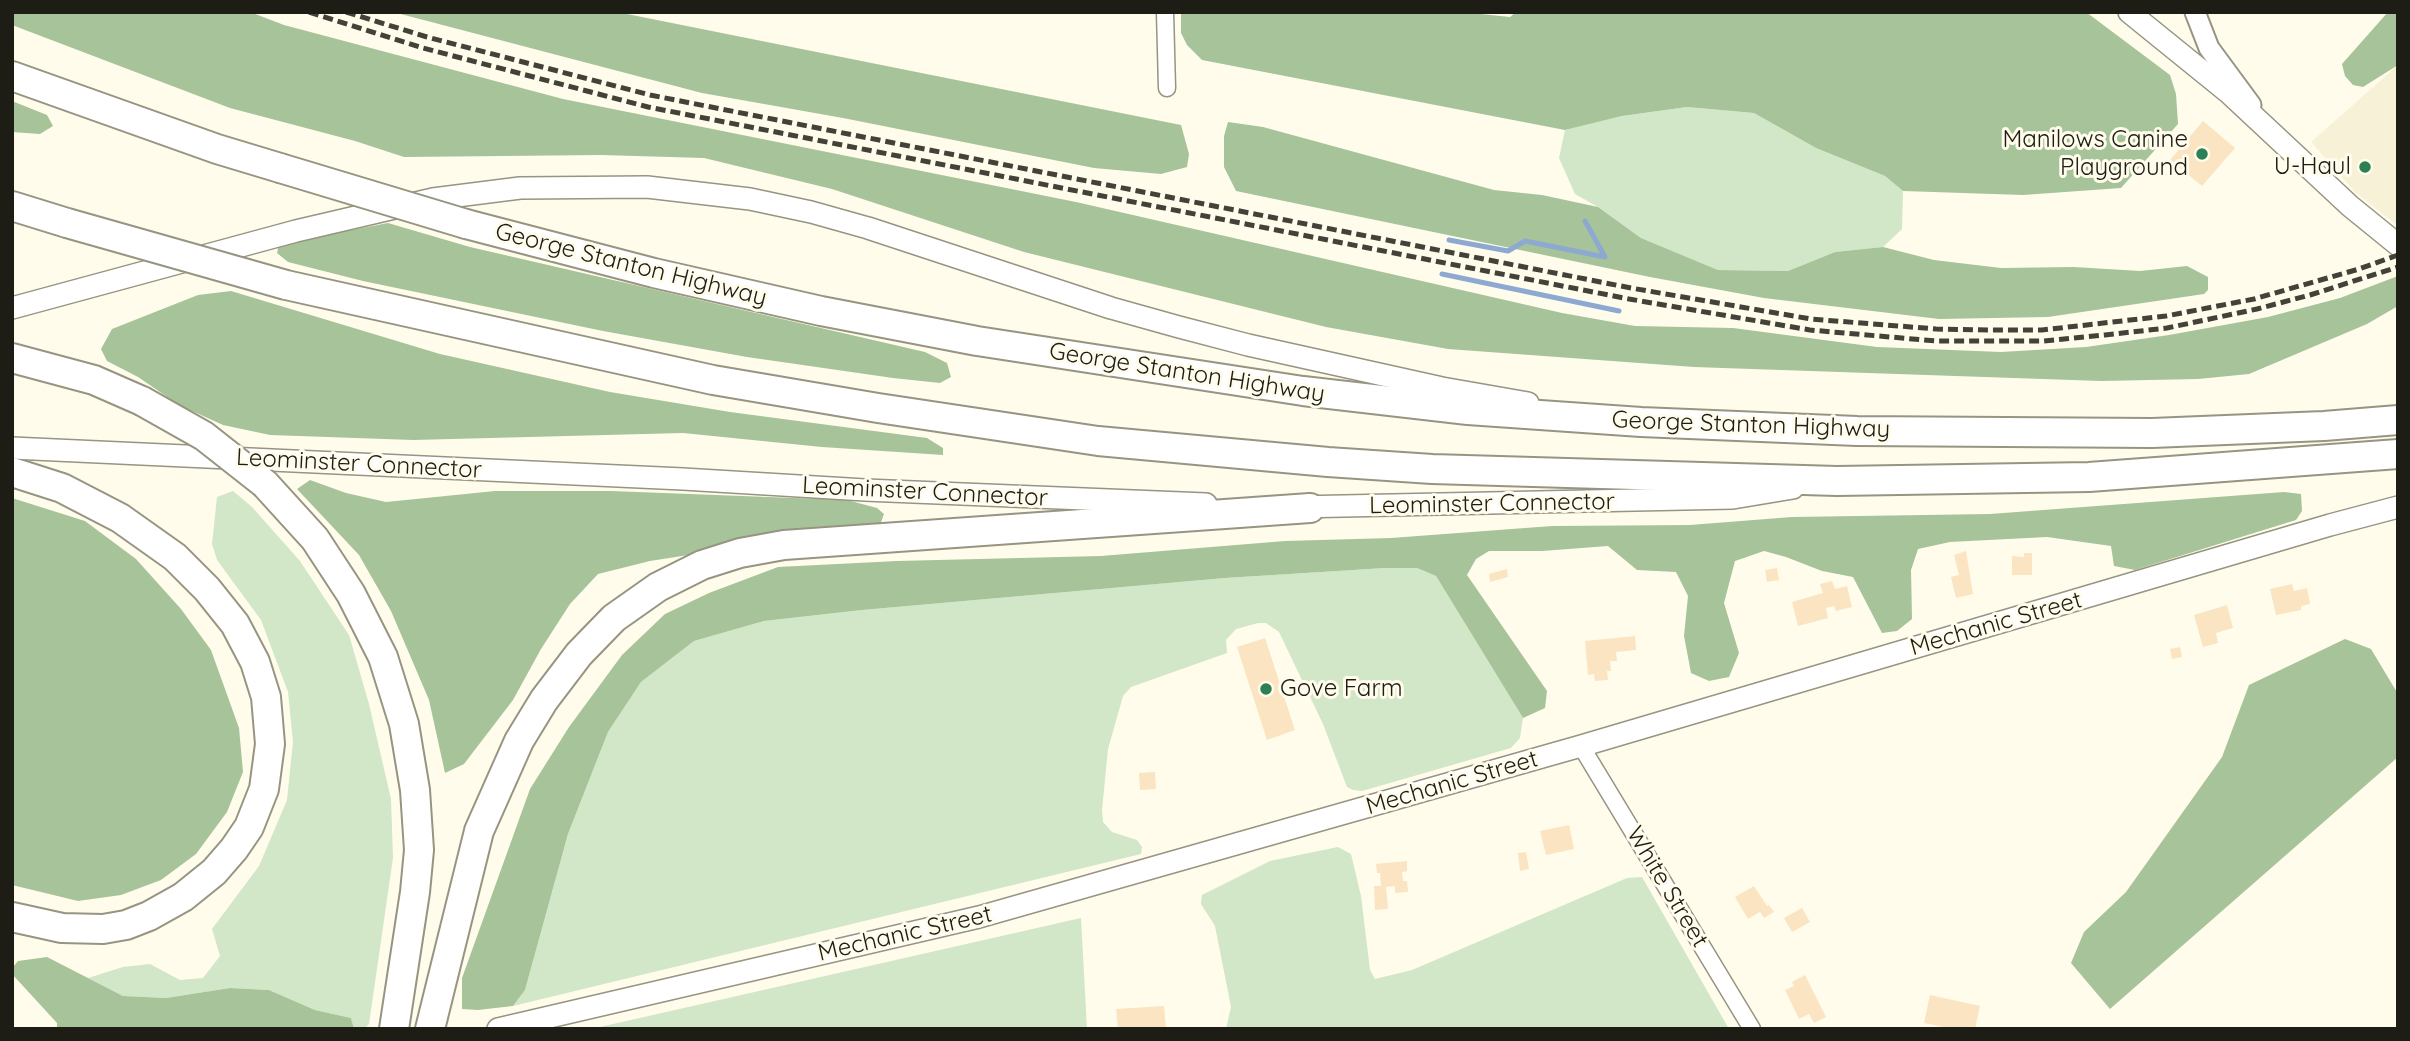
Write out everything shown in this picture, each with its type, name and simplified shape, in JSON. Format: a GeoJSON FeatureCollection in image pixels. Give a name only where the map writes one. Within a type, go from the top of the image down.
{"type":"FeatureCollection","features":[{"type":"Feature","properties":{"kind":"highway","name":"George Stanton Highway"},"geometry":{"type":"LineString","coordinates":[[12,76],[217,149],[466,224],[667,276],[977,341],[1303,391],[1468,410],[1641,422],[1870,431],[2152,433],[2398,420]]}},
{"type":"Feature","properties":{"kind":"highway","name":"George Stanton Highway"},"geometry":{"type":"LineString","coordinates":[[12,206],[286,285],[713,380],[1098,441],[1272,458],[1432,469],[1837,481],[2090,477],[2398,454]]}},
{"type":"Feature","properties":{"kind":"highway"},"geometry":{"type":"LineString","coordinates":[[12,358],[94,380],[142,401],[204,436],[265,484],[315,539],[351,594],[380,649],[400,708],[413,773],[419,850],[395,1023]]}},
{"type":"Feature","properties":{"kind":"highway"},"geometry":{"type":"LineString","coordinates":[[2237,429],[2398,404]]}},
{"type":"Feature","properties":{"kind":"highway"},"geometry":{"type":"LineString","coordinates":[[12,472],[62,488],[120,518],[174,557],[207,589],[235,624],[255,662],[266,697],[270,744],[264,789],[249,827],[214,872],[183,898],[137,921],[103,929],[62,928],[12,917]]}},
{"type":"Feature","properties":{"kind":"highway"},"geometry":{"type":"LineString","coordinates":[[432,1018],[479,831],[519,741],[544,700],[579,654],[614,618],[658,587],[711,562],[740,552],[784,545],[1310,508]]}},
{"type":"Feature","properties":{"kind":"main road"},"geometry":{"type":"LineString","coordinates":[[2131,13],[2269,128],[2350,206],[2393,242]]}},
{"type":"Feature","properties":{"kind":"main road"},"geometry":{"type":"LineString","coordinates":[[12,308],[309,228],[433,199],[520,188],[647,187],[750,199],[811,212],[868,228],[1111,308],[1248,345],[1441,388],[1641,422]]}},
{"type":"Feature","properties":{"kind":"main road","name":"Leominster Connector"},"geometry":{"type":"LineString","coordinates":[[12,448],[670,478],[879,491],[1310,508],[1733,498],[1837,481]]}},
{"type":"Feature","properties":{"kind":"main road","name":"Mechanic Street"},"geometry":{"type":"LineString","coordinates":[[498,1029],[979,917],[1581,746],[2398,507]]}},
{"type":"Feature","properties":{"kind":"street"},"geometry":{"type":"LineString","coordinates":[[1165,12],[1167,88]]}},
{"type":"Feature","properties":{"kind":"street"},"geometry":{"type":"LineString","coordinates":[[2195,12],[2209,48],[2269,128]]}},
{"type":"Feature","properties":{"kind":"street","name":"White Street"},"geometry":{"type":"LineString","coordinates":[[1581,746],[1752,1029]]}},
{"type":"Feature","properties":{"kind":"shaded area","name":"U-Haul"},"geometry":{"type":"Polygon","coordinates":[[[2398,65],[2398,226],[2355,192],[2311,142],[2398,65]]]}},
{"type":"Feature","properties":{"kind":"green space"},"geometry":{"type":"Polygon","coordinates":[[[12,12],[250,12],[284,25],[563,99],[1076,202],[1562,313],[1635,326],[1733,328],[1877,347],[2001,352],[2086,347],[2268,317],[2340,298],[2398,276],[2398,306],[2367,324],[2249,374],[2198,379],[2101,381],[1694,367],[1448,349],[1326,327],[1024,252],[832,189],[704,158],[601,155],[404,157],[355,141],[230,108],[12,25],[12,12]]]}},
{"type":"Feature","properties":{"kind":"green space"},"geometry":{"type":"Polygon","coordinates":[[[393,12],[617,12],[1181,125],[1189,154],[1187,167],[1161,174],[1094,168],[702,93],[393,12]]]}},
{"type":"Feature","properties":{"kind":"green space"},"geometry":{"type":"Polygon","coordinates":[[[1181,12],[1461,12],[1510,17],[1516,12],[2086,12],[2170,75],[2176,94],[2178,124],[2121,188],[2023,195],[1903,191],[1885,176],[1816,148],[1754,113],[1687,107],[1622,116],[1565,130],[1202,60],[1187,45],[1181,33],[1181,12]]]}},
{"type":"Feature","properties":{"kind":"green space"},"geometry":{"type":"Polygon","coordinates":[[[2388,12],[2398,12],[2398,65],[2363,87],[2353,85],[2345,76],[2342,64],[2388,12]]]}},
{"type":"Feature","properties":{"kind":"green space"},"geometry":{"type":"Polygon","coordinates":[[[12,101],[47,115],[53,126],[40,134],[12,132],[12,101]]]}},
{"type":"Feature","properties":{"kind":"green space"},"geometry":{"type":"Polygon","coordinates":[[[1687,107],[1754,113],[1816,148],[1885,176],[1903,191],[1902,229],[1883,247],[1835,252],[1788,271],[1718,270],[1641,238],[1575,194],[1559,158],[1565,130],[1622,116],[1687,107]]]}},
{"type":"Feature","properties":{"kind":"green space"},"geometry":{"type":"Polygon","coordinates":[[[1228,122],[1263,127],[1494,190],[1542,195],[1598,207],[1641,238],[1718,270],[1788,271],[1835,252],[1883,247],[1934,260],[2001,268],[2074,267],[2140,271],[2187,266],[2208,277],[2208,290],[2204,294],[2048,317],[1939,319],[1764,298],[1236,191],[1224,167],[1224,136],[1228,122]]]}},
{"type":"Feature","properties":{"kind":"green space"},"geometry":{"type":"Polygon","coordinates":[[[388,223],[470,247],[925,352],[947,363],[951,377],[940,383],[893,378],[747,357],[603,331],[363,281],[288,262],[277,253],[279,244],[388,223]]]}},
{"type":"Feature","properties":{"kind":"green space"},"geometry":{"type":"Polygon","coordinates":[[[231,291],[440,354],[610,392],[730,412],[927,438],[943,448],[943,455],[822,447],[683,433],[413,440],[270,435],[223,425],[179,405],[138,377],[107,361],[101,349],[112,329],[198,295],[231,291]]]}},
{"type":"Feature","properties":{"kind":"green space"},"geometry":{"type":"Polygon","coordinates":[[[310,480],[346,493],[386,502],[495,491],[611,491],[847,500],[877,508],[884,514],[880,525],[650,561],[598,574],[570,604],[513,700],[464,764],[445,773],[429,700],[391,611],[359,555],[297,489],[310,480]]]}},
{"type":"Feature","properties":{"kind":"green space"},"geometry":{"type":"Polygon","coordinates":[[[233,491],[252,507],[300,561],[349,635],[369,704],[391,799],[393,858],[369,1024],[364,1029],[354,1029],[351,1018],[315,1010],[269,990],[230,988],[166,998],[123,996],[88,978],[123,967],[150,964],[180,980],[203,978],[220,956],[212,929],[259,866],[287,800],[293,742],[288,692],[261,620],[217,560],[212,544],[217,497],[233,491]]]}},
{"type":"Feature","properties":{"kind":"green space"},"geometry":{"type":"Polygon","coordinates":[[[2284,492],[2301,494],[2302,511],[2296,520],[2135,570],[2114,566],[2111,546],[2047,537],[1950,542],[1918,549],[1911,570],[1912,619],[1897,631],[1882,633],[1853,577],[1822,571],[1764,551],[1735,561],[1724,603],[1739,653],[1729,677],[1709,681],[1691,673],[1684,636],[1688,596],[1676,572],[1637,570],[1608,546],[1542,551],[1489,551],[1476,559],[1467,575],[1547,691],[1545,708],[1523,718],[1436,576],[1417,568],[1225,578],[764,621],[694,641],[641,682],[608,732],[568,834],[525,990],[513,1006],[462,1009],[462,978],[530,789],[569,727],[622,655],[665,614],[709,593],[778,567],[1101,556],[1285,541],[1391,538],[1552,526],[1690,525],[1792,517],[1990,514],[2284,492]]]}},
{"type":"Feature","properties":{"kind":"green space"},"geometry":{"type":"Polygon","coordinates":[[[12,498],[85,521],[136,559],[181,609],[211,650],[239,728],[243,772],[227,812],[196,854],[161,880],[121,895],[78,901],[12,885],[12,498]]]}},
{"type":"Feature","properties":{"kind":"green space"},"geometry":{"type":"Polygon","coordinates":[[[1417,568],[1436,576],[1523,718],[1520,738],[1511,748],[1362,791],[1353,790],[1347,787],[1323,724],[1279,632],[1266,623],[1258,623],[1236,629],[1226,640],[1227,653],[1131,687],[1123,696],[1108,749],[1103,822],[1112,832],[1137,840],[1142,847],[1141,854],[513,1006],[525,990],[568,834],[608,732],[641,682],[694,641],[764,621],[862,610],[1225,578],[1417,568]]]}},
{"type":"Feature","properties":{"kind":"green space"},"geometry":{"type":"Polygon","coordinates":[[[2345,639],[2371,649],[2398,694],[2398,757],[2110,1009],[2071,963],[2084,932],[2126,892],[2222,757],[2249,685],[2345,639]]]}},
{"type":"Feature","properties":{"kind":"green space"},"geometry":{"type":"Polygon","coordinates":[[[1338,847],[1351,854],[1361,896],[1370,970],[1375,979],[1412,970],[1627,878],[1642,877],[1729,1029],[1226,1029],[1231,1007],[1215,926],[1201,904],[1202,895],[1270,861],[1338,847]]]}},
{"type":"Feature","properties":{"kind":"green space"},"geometry":{"type":"Polygon","coordinates":[[[1081,918],[1087,1029],[591,1029],[728,998],[1081,918]]]}},
{"type":"Feature","properties":{"kind":"green space"},"geometry":{"type":"Polygon","coordinates":[[[47,957],[123,996],[166,998],[230,988],[269,990],[315,1010],[351,1018],[354,1029],[57,1029],[57,1023],[12,974],[12,968],[18,961],[47,957]]]}},
{"type":"Feature","properties":{"kind":"building","name":"Manilows Canine Playground"},"geometry":{"type":"Polygon","coordinates":[[[2203,121],[2235,148],[2202,186],[2170,160],[2203,121]]]}},
{"type":"Feature","properties":{"kind":"building"},"geometry":{"type":"Polygon","coordinates":[[[1966,551],[1973,594],[1956,598],[1951,577],[1959,575],[1954,555],[1966,551]]]}},
{"type":"Feature","properties":{"kind":"building"},"geometry":{"type":"Polygon","coordinates":[[[2024,553],[2032,553],[2032,575],[2012,575],[2012,556],[2024,557],[2024,553]]]}},
{"type":"Feature","properties":{"kind":"building"},"geometry":{"type":"Polygon","coordinates":[[[1777,568],[1779,580],[1767,582],[1765,570],[1777,568]]]}},
{"type":"Feature","properties":{"kind":"building"},"geometry":{"type":"Polygon","coordinates":[[[1507,569],[1508,577],[1490,582],[1489,574],[1507,569]]]}},
{"type":"Feature","properties":{"kind":"building"},"geometry":{"type":"Polygon","coordinates":[[[1832,581],[1835,589],[1847,586],[1852,607],[1836,611],[1834,606],[1826,608],[1828,618],[1798,626],[1792,602],[1823,593],[1820,584],[1832,581]]]}},
{"type":"Feature","properties":{"kind":"building"},"geometry":{"type":"Polygon","coordinates":[[[2292,584],[2294,591],[2307,588],[2310,604],[2301,606],[2301,610],[2276,615],[2270,589],[2292,584]]]}},
{"type":"Feature","properties":{"kind":"building"},"geometry":{"type":"Polygon","coordinates":[[[2227,605],[2233,628],[2216,633],[2218,643],[2203,647],[2194,615],[2227,605]]]}},
{"type":"Feature","properties":{"kind":"building"},"geometry":{"type":"Polygon","coordinates":[[[1635,636],[1636,650],[1616,652],[1617,661],[1610,661],[1608,680],[1595,681],[1594,674],[1588,675],[1585,641],[1635,636]]]}},
{"type":"Feature","properties":{"kind":"building","name":"Gove Farm"},"geometry":{"type":"Polygon","coordinates":[[[1265,638],[1295,730],[1267,740],[1237,647],[1265,638]]]}},
{"type":"Feature","properties":{"kind":"building"},"geometry":{"type":"Polygon","coordinates":[[[2180,647],[2182,657],[2172,659],[2170,649],[2180,647]]]}},
{"type":"Feature","properties":{"kind":"building"},"geometry":{"type":"Polygon","coordinates":[[[1155,772],[1156,789],[1140,790],[1139,773],[1155,772]]]}},
{"type":"Feature","properties":{"kind":"building"},"geometry":{"type":"Polygon","coordinates":[[[1569,825],[1574,849],[1546,855],[1540,831],[1569,825]]]}},
{"type":"Feature","properties":{"kind":"building"},"geometry":{"type":"Polygon","coordinates":[[[1526,852],[1529,869],[1520,871],[1518,853],[1526,852]]]}},
{"type":"Feature","properties":{"kind":"building"},"geometry":{"type":"Polygon","coordinates":[[[1407,861],[1407,871],[1402,872],[1403,881],[1407,881],[1408,892],[1395,893],[1395,886],[1386,887],[1388,909],[1375,910],[1374,886],[1381,886],[1376,864],[1407,861]]]}},
{"type":"Feature","properties":{"kind":"building"},"geometry":{"type":"Polygon","coordinates":[[[1754,886],[1774,912],[1764,918],[1760,912],[1748,919],[1735,897],[1754,886]]]}},
{"type":"Feature","properties":{"kind":"building"},"geometry":{"type":"Polygon","coordinates":[[[1802,908],[1810,922],[1792,932],[1784,918],[1802,908]]]}},
{"type":"Feature","properties":{"kind":"building"},"geometry":{"type":"Polygon","coordinates":[[[1805,975],[1826,1017],[1814,1023],[1809,1014],[1799,1019],[1785,990],[1794,986],[1792,982],[1805,975]]]}},
{"type":"Feature","properties":{"kind":"building"},"geometry":{"type":"Polygon","coordinates":[[[1930,995],[1980,1006],[1975,1029],[1953,1029],[1924,1023],[1930,995]]]}},
{"type":"Feature","properties":{"kind":"building"},"geometry":{"type":"Polygon","coordinates":[[[1164,1006],[1166,1029],[1118,1029],[1116,1009],[1164,1006]]]}},
{"type":"Feature","properties":{"kind":"waterway"},"geometry":{"type":"LineString","coordinates":[[1449,240],[1508,251],[1525,241],[1605,257],[1585,221]]}},
{"type":"Feature","properties":{"kind":"waterway"},"geometry":{"type":"LineString","coordinates":[[1442,274],[1619,311]]}},
{"type":"Feature","properties":{"kind":"railway"},"geometry":{"type":"LineString","coordinates":[[309,12],[423,48],[648,107],[1629,299],[1810,330],[1936,341],[2043,341],[2105,335],[2167,328],[2257,309],[2398,267]]}},
{"type":"Feature","properties":{"kind":"railway"},"geometry":{"type":"LineString","coordinates":[[346,12],[427,37],[650,95],[1631,288],[1811,319],[1936,329],[2042,330],[2166,316],[2254,299],[2398,255]]}},
{"type":"Feature","properties":{"kind":"place","name":"Manilows Canine Playground"},"geometry":{"type":"Point","coordinates":[2202,154]}},
{"type":"Feature","properties":{"kind":"place","name":"U-Haul"},"geometry":{"type":"Point","coordinates":[2365,167]}},
{"type":"Feature","properties":{"kind":"place","name":"Gove Farm"},"geometry":{"type":"Point","coordinates":[1266,689]}}]}
